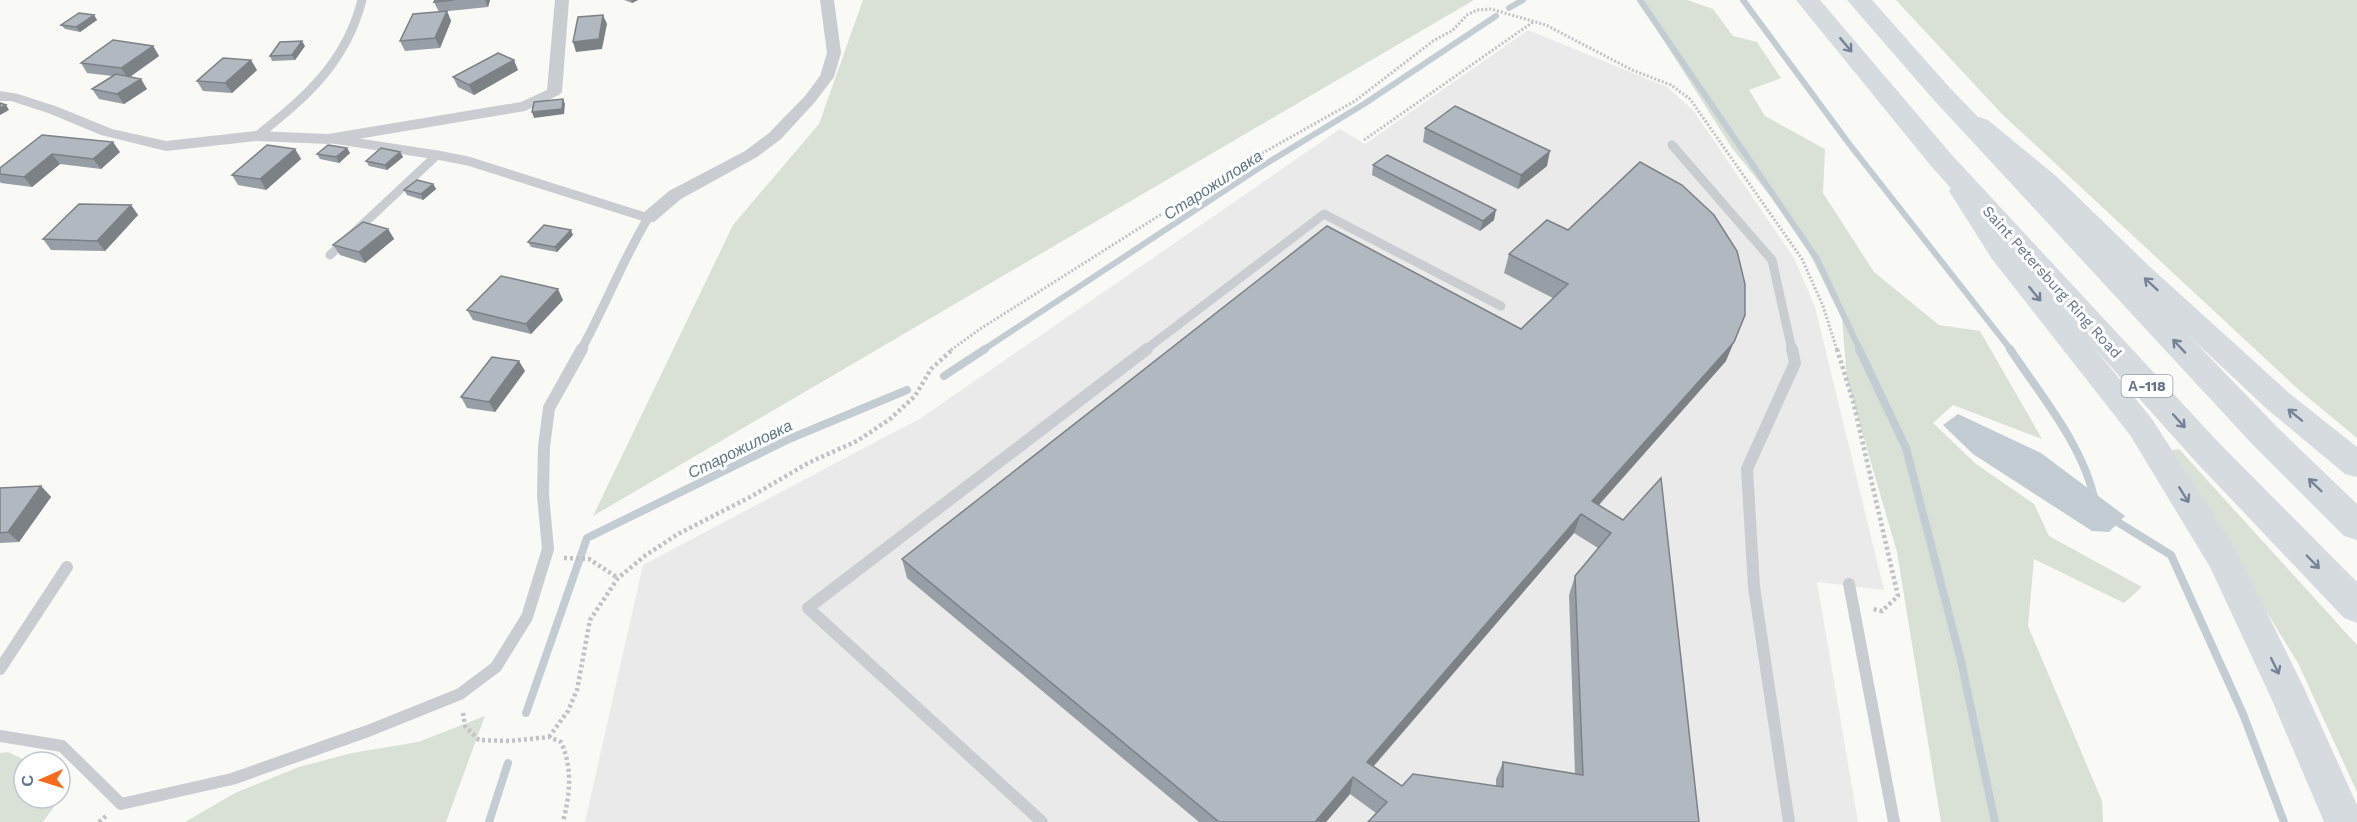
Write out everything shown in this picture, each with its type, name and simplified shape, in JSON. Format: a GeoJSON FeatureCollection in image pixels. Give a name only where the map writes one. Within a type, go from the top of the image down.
{"type":"FeatureCollection","features":[{"type":"Feature","properties":{"kind":"highway","name":"Saint Petersburg Ring Road"},"geometry":{"type":"LineString","coordinates":[[1808,0],[1941,160],[2208,453],[2357,607]]}},
{"type":"Feature","properties":{"kind":"highway"},"geometry":{"type":"LineString","coordinates":[[1859,0],[1941,93],[2265,436],[2357,526]]}},
{"type":"Feature","properties":{"kind":"main road"},"geometry":{"type":"LineString","coordinates":[[1941,93],[2047,182],[2139,273],[2278,401],[2357,465]]}},
{"type":"Feature","properties":{"kind":"main road"},"geometry":{"type":"LineString","coordinates":[[1941,160],[2002,253],[2141,427],[2224,560],[2291,700],[2344,822]]}},
{"type":"Feature","properties":{"kind":"street"},"geometry":{"type":"LineString","coordinates":[[0,96],[13,97],[53,110],[107,132],[166,146],[256,136],[328,139],[464,118],[525,106],[554,92],[562,0]]}},
{"type":"Feature","properties":{"kind":"street"},"geometry":{"type":"LineString","coordinates":[[648,218],[675,195],[751,154],[775,136],[810,99],[827,77],[834,53],[827,0]]}},
{"type":"Feature","properties":{"kind":"lane"},"geometry":{"type":"LineString","coordinates":[[256,136],[297,104],[345,50],[360,15],[362,0]]}},
{"type":"Feature","properties":{"kind":"lane"},"geometry":{"type":"LineString","coordinates":[[0,736],[62,746],[121,804],[232,779],[368,731],[460,694],[496,666],[526,617],[548,549],[543,495],[544,447],[549,408],[605,307],[627,253],[648,218],[468,161],[414,150],[328,139]]}},
{"type":"Feature","properties":{"kind":"lane"},"geometry":{"type":"LineString","coordinates":[[1672,145],[1772,260],[1795,363],[1747,469],[1754,587],[1789,822]]}},
{"type":"Feature","properties":{"kind":"lane"},"geometry":{"type":"LineString","coordinates":[[330,255],[438,155]]}},
{"type":"Feature","properties":{"kind":"lane"},"geometry":{"type":"LineString","coordinates":[[1042,822],[808,608],[1324,214],[1501,306]]}},
{"type":"Feature","properties":{"kind":"lane"},"geometry":{"type":"LineString","coordinates":[[0,669],[67,567]]}},
{"type":"Feature","properties":{"kind":"lane"},"geometry":{"type":"LineString","coordinates":[[1848,584],[1894,822]]}},
{"type":"Feature","properties":{"kind":"path"},"geometry":{"type":"LineString","coordinates":[[549,737],[568,711],[577,690],[590,620],[618,578],[678,534],[752,496],[808,463],[857,441],[890,419],[915,396],[931,369],[946,354],[980,329],[1220,177],[1354,101],[1433,41],[1453,30],[1467,15],[1478,10],[1491,9],[1546,25],[1632,70],[1671,85],[1689,99],[1699,111],[1802,259],[1823,306],[1853,400],[1898,596],[1882,611],[1853,606]]}},
{"type":"Feature","properties":{"kind":"path"},"geometry":{"type":"LineString","coordinates":[[1364,141],[1533,22]]}},
{"type":"Feature","properties":{"kind":"path"},"geometry":{"type":"LineString","coordinates":[[573,557],[589,560],[618,578]]}},
{"type":"Feature","properties":{"kind":"path"},"geometry":{"type":"LineString","coordinates":[[465,726],[479,740],[510,741],[549,737],[561,742],[567,754],[571,789],[563,822]]}},
{"type":"Feature","properties":{"kind":"shaded area"},"geometry":{"type":"Polygon","coordinates":[[[863,0],[1474,0],[593,516],[733,225],[819,124],[863,0]]]}},
{"type":"Feature","properties":{"kind":"shaded area"},"geometry":{"type":"Polygon","coordinates":[[[1638,0],[1687,0],[1713,9],[1733,36],[1757,42],[1781,78],[1749,90],[1765,116],[1825,149],[1823,193],[1874,272],[1939,325],[1980,331],[2042,439],[1953,405],[1933,423],[1976,464],[2034,504],[2049,536],[2142,587],[2124,603],[2034,559],[2028,626],[2102,801],[2103,822],[1941,822],[1897,552],[1847,380],[1842,319],[1799,232],[1732,148],[1638,0]]]}},
{"type":"Feature","properties":{"kind":"shaded area"},"geometry":{"type":"Polygon","coordinates":[[[1896,0],[2357,0],[2357,438],[2299,390],[2001,113],[1896,0]]]}},
{"type":"Feature","properties":{"kind":"shaded area"},"geometry":{"type":"Polygon","coordinates":[[[1528,30],[1667,87],[1693,110],[1794,258],[1815,307],[1884,590],[1817,582],[1858,822],[585,822],[643,565],[921,418],[1340,129],[1365,144],[1528,30]]]}},
{"type":"Feature","properties":{"kind":"shaded area"},"geometry":{"type":"Polygon","coordinates":[[[1958,414],[2041,453],[2125,516],[2109,532],[2092,531],[1973,454],[1943,425],[1958,414]]]}},
{"type":"Feature","properties":{"kind":"shaded area"},"geometry":{"type":"Polygon","coordinates":[[[2179,449],[2357,645],[2357,792],[2298,663],[2168,451],[2179,449]]]}},
{"type":"Feature","properties":{"kind":"shaded area"},"geometry":{"type":"Polygon","coordinates":[[[485,716],[446,822],[185,822],[235,793],[299,767],[352,753],[418,742],[485,716]]]}},
{"type":"Feature","properties":{"kind":"shaded area"},"geometry":{"type":"Polygon","coordinates":[[[0,753],[12,754],[12,810],[52,810],[43,822],[0,822],[0,753]]]}},
{"type":"Feature","properties":{"kind":"building"},"geometry":{"type":"Polygon","coordinates":[[[447,11],[435,38],[400,41],[413,14],[447,11]]]}},
{"type":"Feature","properties":{"kind":"building"},"geometry":{"type":"Polygon","coordinates":[[[79,13],[94,15],[76,27],[61,25],[79,13]]]}},
{"type":"Feature","properties":{"kind":"building"},"geometry":{"type":"Polygon","coordinates":[[[603,15],[599,39],[573,42],[578,17],[603,15]]]}},
{"type":"Feature","properties":{"kind":"building"},"geometry":{"type":"Polygon","coordinates":[[[113,40],[153,46],[121,68],[81,63],[113,40]]]}},
{"type":"Feature","properties":{"kind":"building"},"geometry":{"type":"Polygon","coordinates":[[[302,41],[292,55],[270,56],[280,42],[302,41]]]}},
{"type":"Feature","properties":{"kind":"building"},"geometry":{"type":"Polygon","coordinates":[[[498,53],[514,60],[469,85],[453,77],[498,53]]]}},
{"type":"Feature","properties":{"kind":"building"},"geometry":{"type":"Polygon","coordinates":[[[223,58],[251,60],[225,83],[197,81],[223,58]]]}},
{"type":"Feature","properties":{"kind":"building"},"geometry":{"type":"Polygon","coordinates":[[[116,74],[141,79],[117,94],[92,89],[116,74]]]}},
{"type":"Feature","properties":{"kind":"building"},"geometry":{"type":"Polygon","coordinates":[[[563,99],[562,109],[532,112],[534,102],[563,99]]]}},
{"type":"Feature","properties":{"kind":"building"},"geometry":{"type":"Polygon","coordinates":[[[1455,106],[1550,151],[1521,175],[1425,128],[1455,106]]]}},
{"type":"Feature","properties":{"kind":"building"},"geometry":{"type":"Polygon","coordinates":[[[42,135],[113,142],[93,159],[52,154],[24,177],[0,174],[0,168],[42,135]]]}},
{"type":"Feature","properties":{"kind":"building"},"geometry":{"type":"Polygon","coordinates":[[[267,145],[295,149],[260,179],[232,175],[267,145]]]}},
{"type":"Feature","properties":{"kind":"building"},"geometry":{"type":"Polygon","coordinates":[[[328,145],[347,148],[336,157],[317,154],[328,145]]]}},
{"type":"Feature","properties":{"kind":"building"},"geometry":{"type":"Polygon","coordinates":[[[381,148],[400,152],[385,165],[366,161],[381,148]]]}},
{"type":"Feature","properties":{"kind":"building"},"geometry":{"type":"Polygon","coordinates":[[[1387,155],[1496,210],[1483,221],[1373,165],[1387,155]]]}},
{"type":"Feature","properties":{"kind":"building"},"geometry":{"type":"Polygon","coordinates":[[[1640,162],[1682,185],[1714,215],[1737,251],[1745,284],[1745,315],[1734,342],[1592,501],[1623,520],[1661,478],[1699,822],[1368,822],[1387,802],[1353,777],[1315,822],[1219,822],[902,559],[1327,226],[1521,329],[1568,284],[1509,254],[1547,220],[1568,230],[1640,162]],[[1581,514],[1367,762],[1402,786],[1413,774],[1503,787],[1503,762],[1583,775],[1575,576],[1611,533],[1581,514]]]}},
{"type":"Feature","properties":{"kind":"building"},"geometry":{"type":"Polygon","coordinates":[[[417,180],[433,184],[421,194],[404,190],[417,180]]]}},
{"type":"Feature","properties":{"kind":"building"},"geometry":{"type":"Polygon","coordinates":[[[79,204],[131,205],[97,241],[43,239],[79,204]]]}},
{"type":"Feature","properties":{"kind":"building"},"geometry":{"type":"Polygon","coordinates":[[[363,222],[388,229],[359,252],[333,245],[363,222]]]}},
{"type":"Feature","properties":{"kind":"building"},"geometry":{"type":"Polygon","coordinates":[[[544,225],[571,230],[555,247],[528,242],[544,225]]]}},
{"type":"Feature","properties":{"kind":"building"},"geometry":{"type":"Polygon","coordinates":[[[501,276],[558,289],[526,324],[467,310],[501,276]]]}},
{"type":"Feature","properties":{"kind":"building"},"geometry":{"type":"Polygon","coordinates":[[[492,357],[519,361],[489,402],[461,397],[492,357]]]}},
{"type":"Feature","properties":{"kind":"building"},"geometry":{"type":"Polygon","coordinates":[[[41,486],[8,532],[0,533],[0,488],[41,486]]]}},
{"type":"Feature","properties":{"kind":"waterway","name":"Старожиловка"},"geometry":{"type":"LineString","coordinates":[[1509,8],[1523,0]]}},
{"type":"Feature","properties":{"kind":"waterway"},"geometry":{"type":"LineString","coordinates":[[1640,0],[1817,259],[1860,350]]}},
{"type":"Feature","properties":{"kind":"waterway"},"geometry":{"type":"LineString","coordinates":[[1743,0],[1850,145],[2011,350]]}},
{"type":"Feature","properties":{"kind":"waterway","name":"Старожиловка"},"geometry":{"type":"LineString","coordinates":[[983,350],[1259,168],[1364,104],[1496,16]]}},
{"type":"Feature","properties":{"kind":"waterway","name":"Старожиловка"},"geometry":{"type":"LineString","coordinates":[[944,376],[985,349]]}},
{"type":"Feature","properties":{"kind":"waterway"},"geometry":{"type":"LineString","coordinates":[[1859,349],[1906,448],[1961,661],[1995,822]]}},
{"type":"Feature","properties":{"kind":"waterway"},"geometry":{"type":"LineString","coordinates":[[2010,349],[2048,403],[2071,441],[2089,481],[2095,502]]}},
{"type":"Feature","properties":{"kind":"waterway","name":"Старожиловка"},"geometry":{"type":"LineString","coordinates":[[526,713],[587,538],[789,439],[907,390]]}},
{"type":"Feature","properties":{"kind":"waterway"},"geometry":{"type":"LineString","coordinates":[[2111,518],[2171,555],[2243,714],[2284,822]]}},
{"type":"Feature","properties":{"kind":"waterway"},"geometry":{"type":"LineString","coordinates":[[489,822],[508,763]]}}]}
